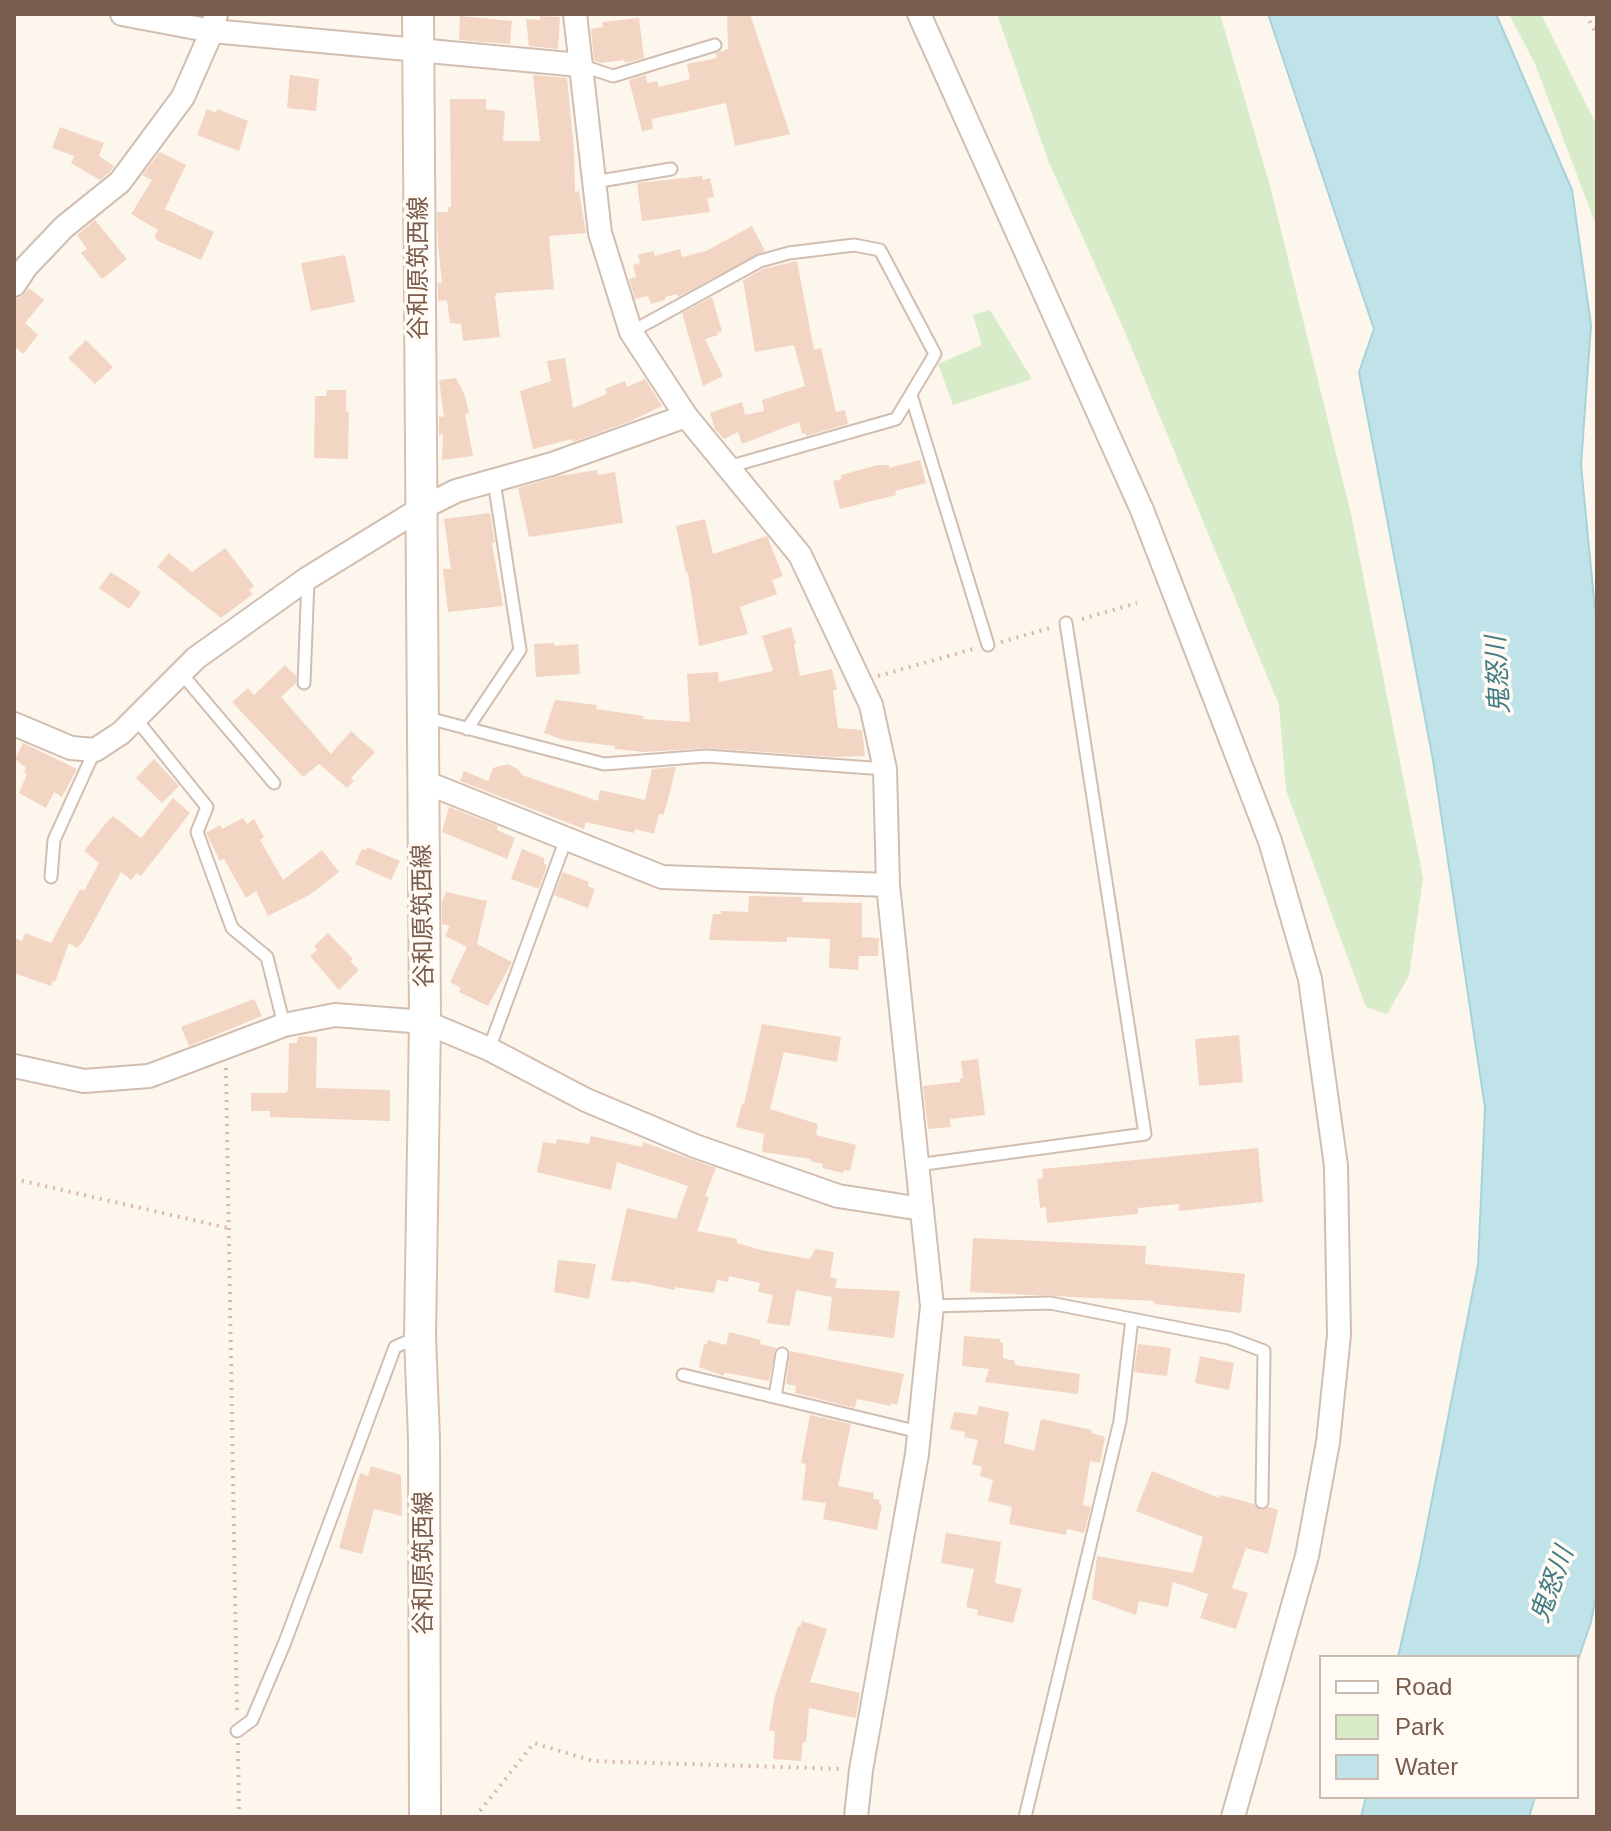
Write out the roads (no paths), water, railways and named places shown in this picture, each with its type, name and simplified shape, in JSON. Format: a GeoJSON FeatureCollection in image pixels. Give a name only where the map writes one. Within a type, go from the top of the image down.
{"type":"FeatureCollection","features":[{"type":"Feature","properties":{"kind":"main road","name":"谷和原筑西線"},"geometry":{"type":"LineString","coordinates":[[418,14],[425,1022],[420,1336],[424,1439],[425,1817]]}},
{"type":"Feature","properties":{"kind":"street"},"geometry":{"type":"LineString","coordinates":[[122,14],[580,65]]}},
{"type":"Feature","properties":{"kind":"street"},"geometry":{"type":"LineString","coordinates":[[575,14],[600,233],[631,332],[686,416],[800,555],[871,705],[885,769],[888,885],[932,1306],[919,1432],[861,1770],[856,1817]]}},
{"type":"Feature","properties":{"kind":"street"},"geometry":{"type":"LineString","coordinates":[[919,14],[1142,510],[1270,841],[1310,979],[1336,1166],[1339,1335],[1328,1442],[1307,1556],[1233,1817]]}},
{"type":"Feature","properties":{"kind":"street"},"geometry":{"type":"LineString","coordinates":[[14,285],[26,267],[64,227],[120,182],[183,97],[214,22]]}},
{"type":"Feature","properties":{"kind":"street"},"geometry":{"type":"LineString","coordinates":[[14,724],[71,748],[95,750],[121,733],[196,658],[308,578],[420,509],[456,491],[552,464],[686,416]]}},
{"type":"Feature","properties":{"kind":"street"},"geometry":{"type":"LineString","coordinates":[[422,781],[662,877],[888,885]]}},
{"type":"Feature","properties":{"kind":"street"},"geometry":{"type":"LineString","coordinates":[[14,1066],[84,1081],[149,1076],[284,1025],[335,1015],[425,1022],[489,1049],[586,1100],[695,1146],[838,1196],[922,1209]]}},
{"type":"Feature","properties":{"kind":"lane"},"geometry":{"type":"LineString","coordinates":[[580,65],[613,76],[715,45]]}},
{"type":"Feature","properties":{"kind":"lane"},"geometry":{"type":"LineString","coordinates":[[594,182],[671,169]]}},
{"type":"Feature","properties":{"kind":"lane"},"geometry":{"type":"LineString","coordinates":[[631,332],[760,261],[804,251],[854,245],[880,250],[935,354],[896,419],[728,467]]}},
{"type":"Feature","properties":{"kind":"lane"},"geometry":{"type":"LineString","coordinates":[[911,395],[988,645]]}},
{"type":"Feature","properties":{"kind":"lane"},"geometry":{"type":"LineString","coordinates":[[467,729],[520,650],[494,481]]}},
{"type":"Feature","properties":{"kind":"lane"},"geometry":{"type":"LineString","coordinates":[[304,683],[308,578]]}},
{"type":"Feature","properties":{"kind":"lane"},"geometry":{"type":"LineString","coordinates":[[917,1165],[1145,1134],[1066,623]]}},
{"type":"Feature","properties":{"kind":"lane"},"geometry":{"type":"LineString","coordinates":[[181,673],[274,783]]}},
{"type":"Feature","properties":{"kind":"lane"},"geometry":{"type":"LineString","coordinates":[[422,716],[604,764],[706,756],[885,769]]}},
{"type":"Feature","properties":{"kind":"lane"},"geometry":{"type":"LineString","coordinates":[[136,719],[207,807],[197,832],[232,928],[267,957],[284,1025]]}},
{"type":"Feature","properties":{"kind":"lane"},"geometry":{"type":"LineString","coordinates":[[51,877],[54,840],[95,750]]}},
{"type":"Feature","properties":{"kind":"lane"},"geometry":{"type":"LineString","coordinates":[[489,1049],[566,839]]}},
{"type":"Feature","properties":{"kind":"lane"},"geometry":{"type":"LineString","coordinates":[[932,1306],[1050,1303],[1229,1338],[1264,1351],[1262,1502]]}},
{"type":"Feature","properties":{"kind":"lane"},"geometry":{"type":"LineString","coordinates":[[1025,1817],[1120,1421],[1132,1319]]}},
{"type":"Feature","properties":{"kind":"lane"},"geometry":{"type":"LineString","coordinates":[[237,1731],[252,1720],[285,1642],[395,1347],[420,1336]]}},
{"type":"Feature","properties":{"kind":"lane"},"geometry":{"type":"LineString","coordinates":[[775,1397],[782,1354]]}},
{"type":"Feature","properties":{"kind":"lane"},"geometry":{"type":"LineString","coordinates":[[683,1375],[919,1432]]}},
{"type":"Feature","properties":{"kind":"water","name":"鬼怒川"},"geometry":{"type":"Polygon","coordinates":[[[1268,14],[1496,14],[1572,190],[1591,325],[1581,465],[1597,630],[1597,1589],[1591,1622],[1579,1657],[1398,1655],[1478,1265],[1485,1108],[1433,760],[1359,372],[1374,329],[1268,14]]]}},
{"type":"Feature","properties":{"kind":"water"},"geometry":{"type":"Polygon","coordinates":[[[1366,1799],[1534,1799],[1529,1817],[1361,1817],[1366,1799]]]}}]}
